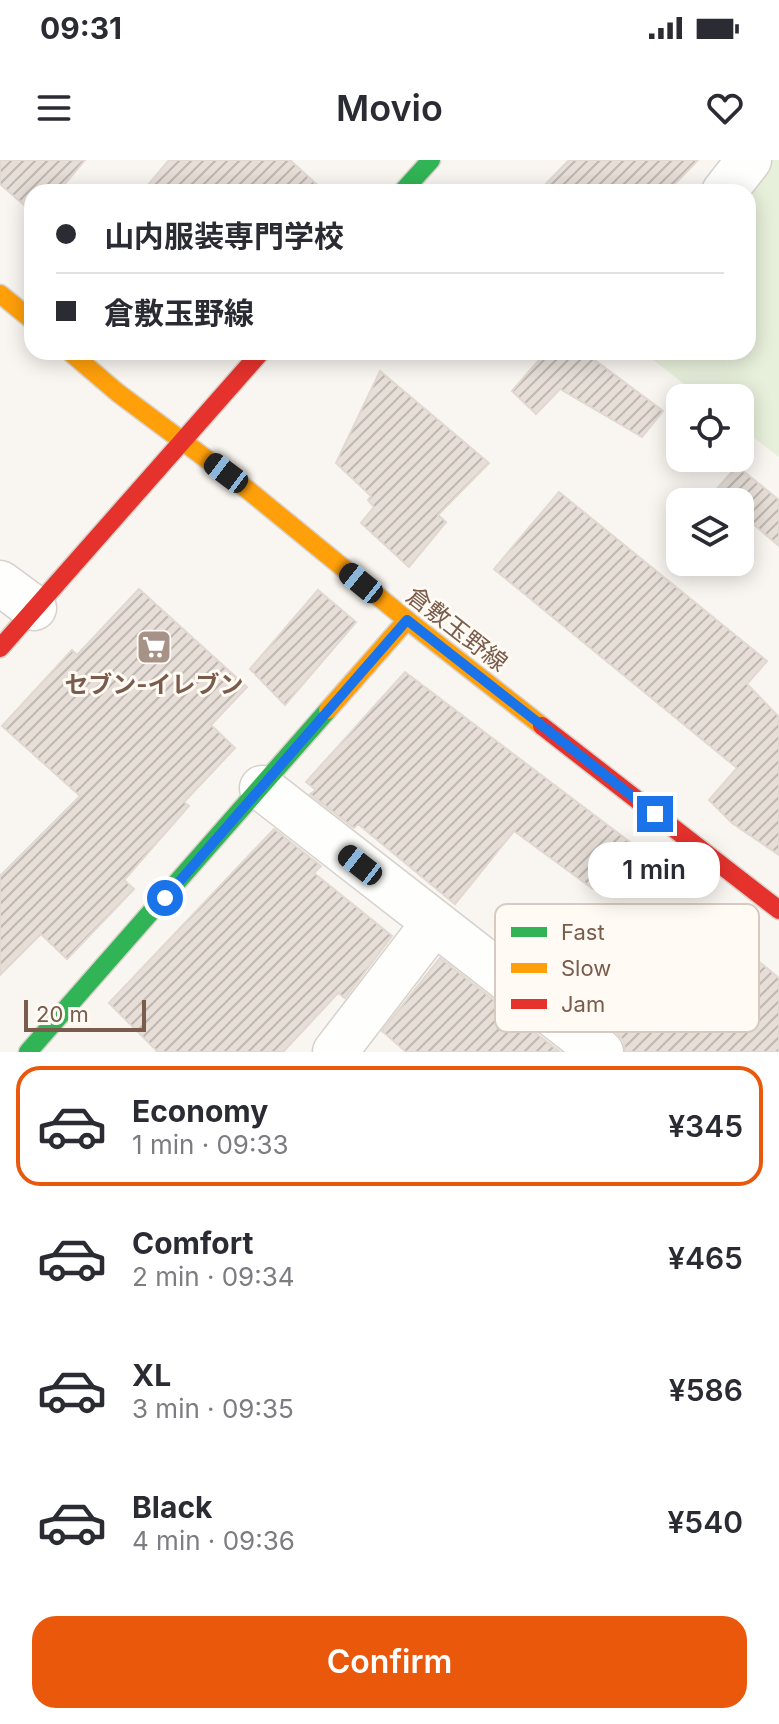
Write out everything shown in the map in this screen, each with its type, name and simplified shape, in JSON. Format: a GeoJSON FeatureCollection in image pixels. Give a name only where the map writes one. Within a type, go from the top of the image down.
{"type":"FeatureCollection","features":[{"type":"Feature","properties":{"kind":"street"},"geometry":{"type":"LineString","coordinates":[[409,184],[431,160]]}},
{"type":"Feature","properties":{"kind":"street"},"geometry":{"type":"LineString","coordinates":[[730,184],[749,160]]}},
{"type":"Feature","properties":{"kind":"street"},"geometry":{"type":"LineString","coordinates":[[0,294],[24,314]]}},
{"type":"Feature","properties":{"kind":"street","name":"倉敷玉野線"},"geometry":{"type":"LineString","coordinates":[[80,360],[779,910]]}},
{"type":"Feature","properties":{"kind":"street"},"geometry":{"type":"LineString","coordinates":[[0,648],[17,596],[182,440],[254,360]]}},
{"type":"Feature","properties":{"kind":"street"},"geometry":{"type":"LineString","coordinates":[[28,1052],[407,620]]}},
{"type":"Feature","properties":{"kind":"street"},"geometry":{"type":"LineString","coordinates":[[262,788],[495,970]]}},
{"type":"Feature","properties":{"kind":"street"},"geometry":{"type":"LineString","coordinates":[[335,1052],[434,923]]}},
{"type":"Feature","properties":{"kind":"street"},"geometry":{"type":"LineString","coordinates":[[575,1032],[601,1052]]}},
{"type":"Feature","properties":{"kind":"green space"},"geometry":{"type":"Polygon","coordinates":[[[763,160],[779,160],[779,457],[754,438],[754,384],[684,384],[653,360],[756,360],[756,184],[752,184],[763,160]]]}},
{"type":"Feature","properties":{"kind":"building"},"geometry":{"type":"Polygon","coordinates":[[[0,160],[85,160],[65,184],[24,184],[24,205],[0,184],[0,160]]]}},
{"type":"Feature","properties":{"kind":"building"},"geometry":{"type":"Polygon","coordinates":[[[169,160],[290,160],[316,184],[149,184],[169,160]]]}},
{"type":"Feature","properties":{"kind":"building"},"geometry":{"type":"Polygon","coordinates":[[[569,160],[698,160],[675,184],[546,184],[569,160]]]}},
{"type":"Feature","properties":{"kind":"building"},"geometry":{"type":"Polygon","coordinates":[[[539,360],[595,360],[663,411],[642,437],[560,389],[536,414],[512,391],[539,360]]]}},
{"type":"Feature","properties":{"kind":"building"},"geometry":{"type":"Polygon","coordinates":[[[380,371],[489,463],[438,515],[446,522],[409,567],[361,523],[374,507],[368,500],[371,496],[336,463],[380,371]]]}},
{"type":"Feature","properties":{"kind":"building"},"geometry":{"type":"Polygon","coordinates":[[[732,472],[744,472],[779,500],[779,546],[754,525],[754,488],[718,488],[732,472]]]}},
{"type":"Feature","properties":{"kind":"building"},"geometry":{"type":"Polygon","coordinates":[[[559,492],[767,661],[747,684],[779,717],[779,855],[732,823],[709,800],[737,768],[494,569],[559,492]]]}},
{"type":"Feature","properties":{"kind":"building"},"geometry":{"type":"Polygon","coordinates":[[[139,589],[247,687],[211,725],[235,748],[184,802],[189,806],[124,880],[134,889],[67,959],[41,934],[0,975],[0,876],[80,796],[2,726],[72,650],[77,655],[139,589]]]}},
{"type":"Feature","properties":{"kind":"building"},"geometry":{"type":"Polygon","coordinates":[[[318,590],[356,622],[285,705],[250,669],[318,590]]]}},
{"type":"Feature","properties":{"kind":"building"},"geometry":{"type":"Polygon","coordinates":[[[405,672],[631,843],[593,889],[514,831],[455,904],[358,824],[354,828],[310,794],[316,790],[306,782],[405,672]]]}},
{"type":"Feature","properties":{"kind":"building"},"geometry":{"type":"Polygon","coordinates":[[[274,829],[321,866],[314,873],[392,936],[345,998],[338,993],[283,1052],[158,1052],[109,1003],[274,829]]]}},
{"type":"Feature","properties":{"kind":"building"},"geometry":{"type":"Polygon","coordinates":[[[440,958],[495,1001],[495,1032],[534,1032],[560,1052],[406,1052],[382,1031],[440,958]]]}},
{"type":"Feature","properties":{"kind":"building"},"geometry":{"type":"Polygon","coordinates":[[[759,962],[779,978],[779,1052],[625,1052],[624,1042],[617,1033],[759,1032],[759,962]]]}},
{"type":"Feature","properties":{"kind":"traffic: fast"},"geometry":{"type":"LineString","coordinates":[[409,184],[431,160]]}},
{"type":"Feature","properties":{"kind":"traffic: fast"},"geometry":{"type":"LineString","coordinates":[[28,1052],[328,710]]}},
{"type":"Feature","properties":{"kind":"traffic: slow"},"geometry":{"type":"LineString","coordinates":[[0,294],[24,314]]}},
{"type":"Feature","properties":{"kind":"traffic: slow"},"geometry":{"type":"LineString","coordinates":[[79,360],[118,393],[248,490],[542,726]]}},
{"type":"Feature","properties":{"kind":"traffic: slow"},"geometry":{"type":"LineString","coordinates":[[328,710],[407,620]]}},
{"type":"Feature","properties":{"kind":"traffic: jam"},"geometry":{"type":"LineString","coordinates":[[0,648],[254,360]]}},
{"type":"Feature","properties":{"kind":"traffic: jam"},"geometry":{"type":"LineString","coordinates":[[542,726],[779,910]]}},
{"type":"Feature","properties":{"kind":"place","name":"セブン-イレブン"},"geometry":{"type":"Point","coordinates":[154,647]}},
{"type":"Feature","properties":{"kind":"route"},"geometry":{"type":"LineString","coordinates":[[165,898],[407,620],[655,814]]}}]}
